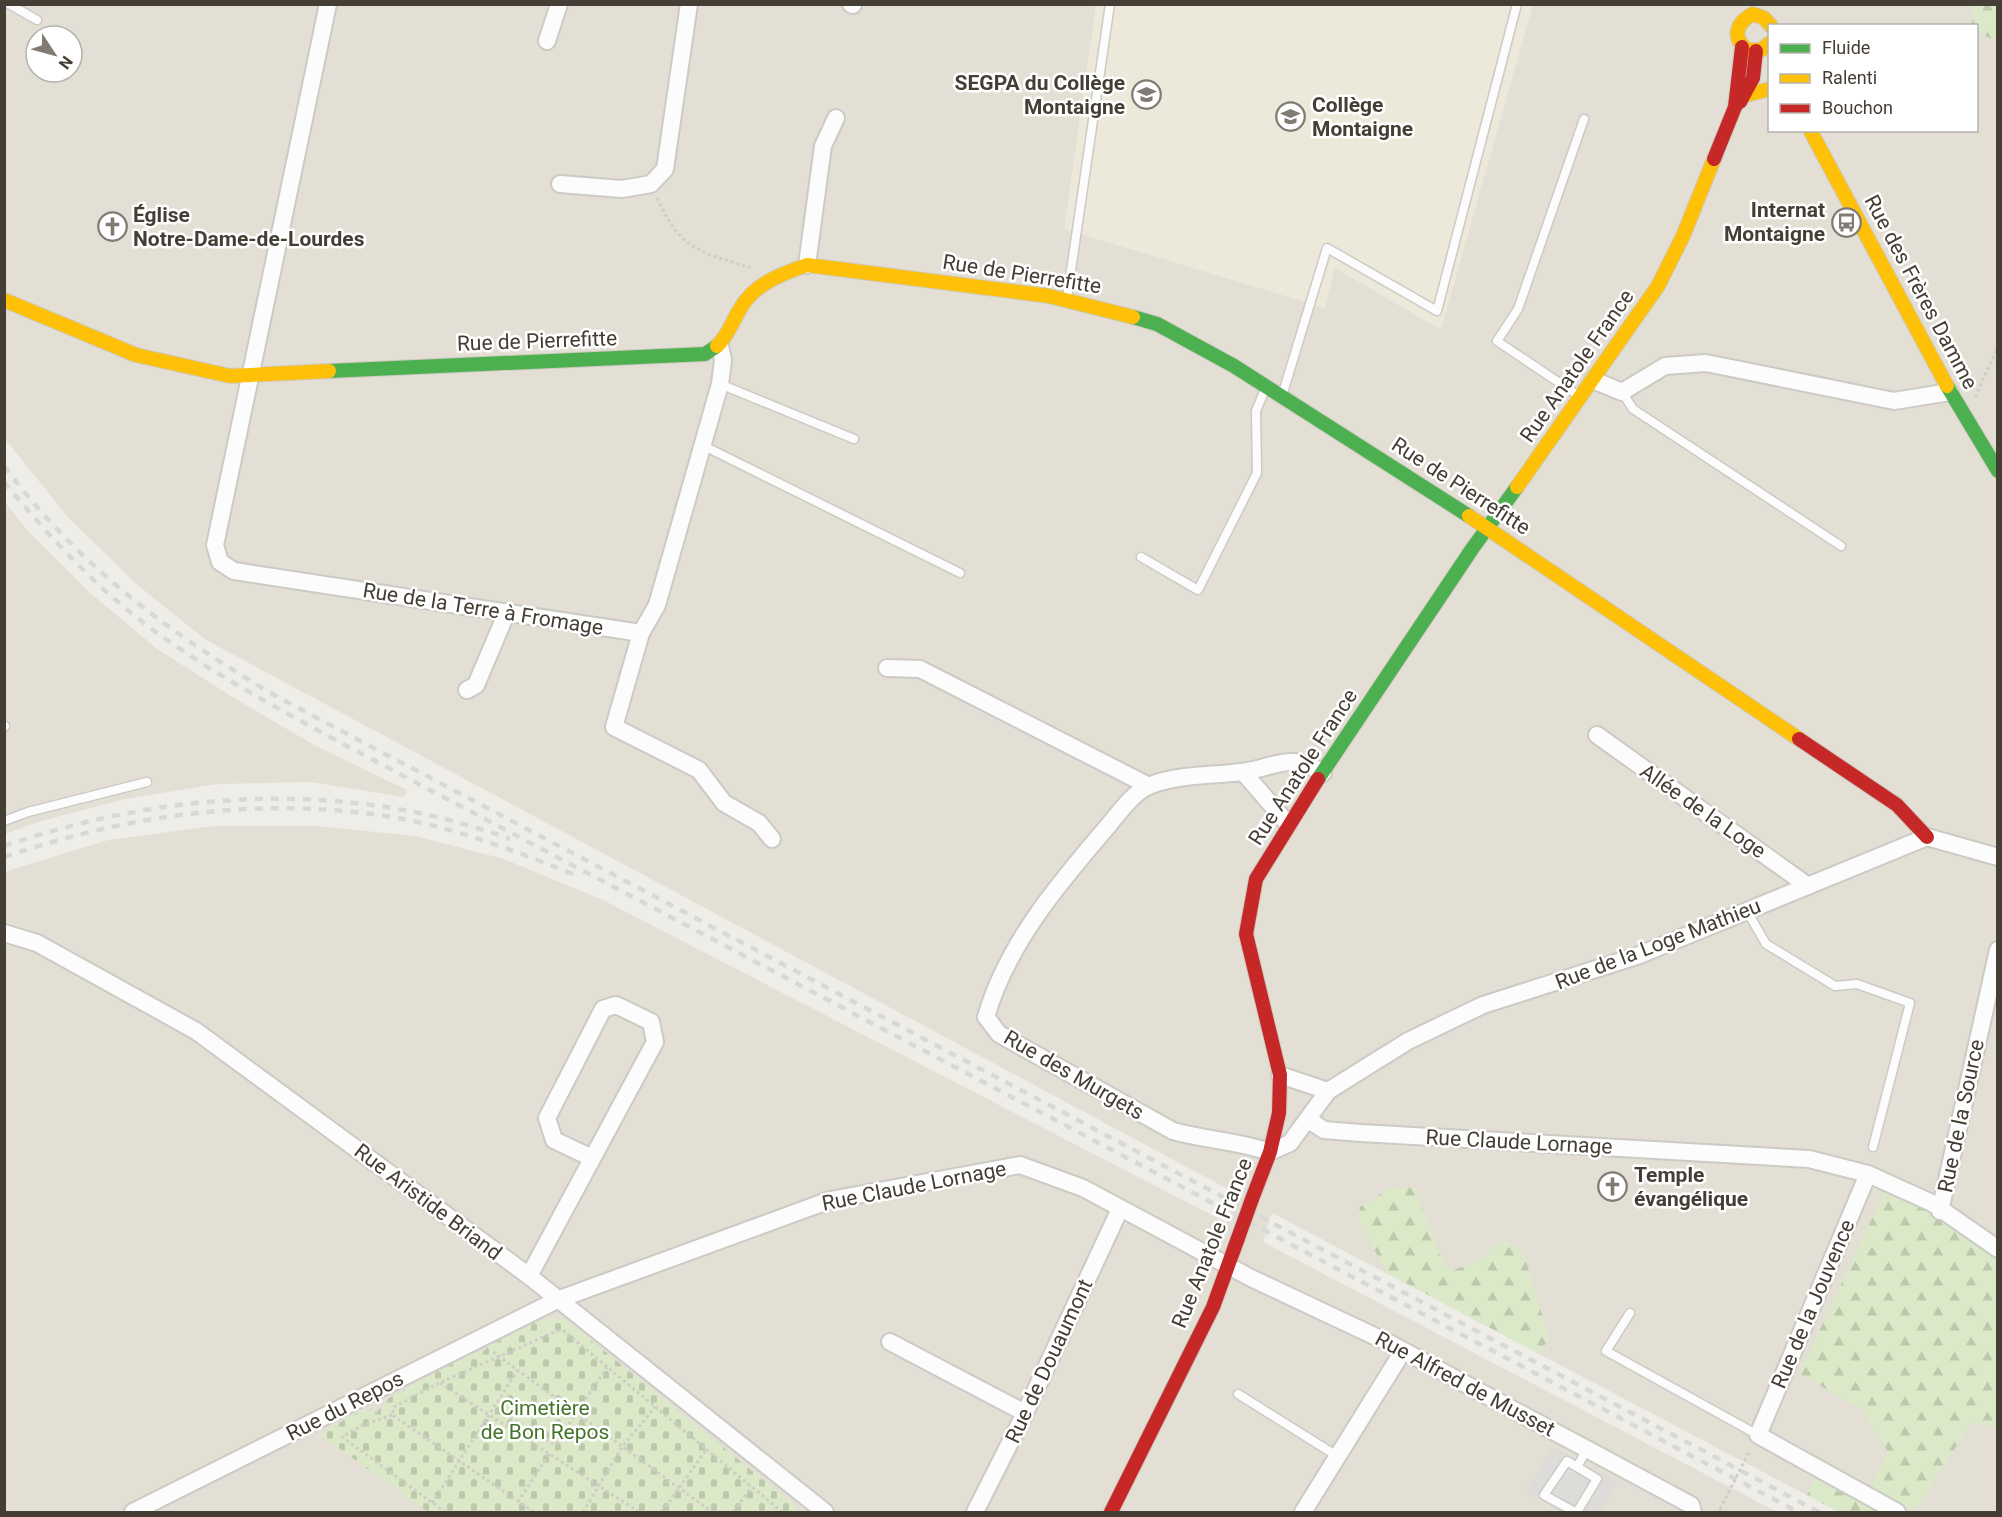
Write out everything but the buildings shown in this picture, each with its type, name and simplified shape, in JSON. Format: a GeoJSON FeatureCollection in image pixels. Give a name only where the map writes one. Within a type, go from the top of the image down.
{"type":"FeatureCollection","features":[{"type":"Feature","properties":{"kind":"street","name":"Rue de la Terre à Fromage"},"geometry":{"type":"LineString","coordinates":[[328,4],[215,545],[220,562],[234,571],[641,633]]}},
{"type":"Feature","properties":{"kind":"street"},"geometry":{"type":"LineString","coordinates":[[547,40],[559,4]]}},
{"type":"Feature","properties":{"kind":"street"},"geometry":{"type":"LineString","coordinates":[[560,184],[622,189],[651,184],[664,169],[689,4]]}},
{"type":"Feature","properties":{"kind":"street","name":"Rue Anatole France"},"geometry":{"type":"LineString","coordinates":[[1112,1512],[1213,1307],[1270,1152],[1279,1113],[1280,1075],[1246,934],[1256,879],[1288,824],[1487,527],[1582,398],[1658,286],[1683,236],[1735,107],[1742,47],[1736,35],[1738,25],[1734,4]]}},
{"type":"Feature","properties":{"kind":"street"},"geometry":{"type":"LineString","coordinates":[[1771,24],[1775,4]]}},
{"type":"Feature","properties":{"kind":"street"},"geometry":{"type":"LineString","coordinates":[[1738,25],[1753,8],[1770,24]]}},
{"type":"Feature","properties":{"kind":"street"},"geometry":{"type":"LineString","coordinates":[[1756,51],[1768,44]]}},
{"type":"Feature","properties":{"kind":"street"},"geometry":{"type":"LineString","coordinates":[[1742,47],[1756,51],[1768,70]]}},
{"type":"Feature","properties":{"kind":"street","name":"Rue Anatole France"},"geometry":{"type":"LineString","coordinates":[[1735,107],[1746,96],[1756,73],[1756,51]]}},
{"type":"Feature","properties":{"kind":"street"},"geometry":{"type":"LineString","coordinates":[[1746,96],[1768,90]]}},
{"type":"Feature","properties":{"kind":"street"},"geometry":{"type":"LineString","coordinates":[[807,265],[823,146],[836,118]]}},
{"type":"Feature","properties":{"kind":"street","name":"Rue des Frères Damme"},"geometry":{"type":"LineString","coordinates":[[1811,132],[1950,393],[1998,471]]}},
{"type":"Feature","properties":{"kind":"street","name":"Rue de Pierrefitte"},"geometry":{"type":"LineString","coordinates":[[4,300],[156,362],[230,376],[705,354],[720,346],[728,335],[741,307],[753,292],[777,275],[807,265],[1067,300],[1105,308],[1157,324],[1234,366],[1487,527],[1898,804],[1928,837]]}},
{"type":"Feature","properties":{"kind":"street"},"geometry":{"type":"LineString","coordinates":[[720,346],[723,360],[720,384],[657,605],[641,633],[614,727],[699,770],[724,802],[759,823],[772,840]]}},
{"type":"Feature","properties":{"kind":"street"},"geometry":{"type":"LineString","coordinates":[[1593,380],[1622,392],[1665,366],[1706,363],[1894,401],[1950,393]]}},
{"type":"Feature","properties":{"kind":"street"},"geometry":{"type":"LineString","coordinates":[[467,690],[476,685],[507,612]]}},
{"type":"Feature","properties":{"kind":"street"},"geometry":{"type":"LineString","coordinates":[[887,668],[920,669],[1149,786]]}},
{"type":"Feature","properties":{"kind":"street","name":"Allée de la Loge"},"geometry":{"type":"LineString","coordinates":[[1597,735],[1808,886]]}},
{"type":"Feature","properties":{"kind":"street","name":"Rue des Murgets"},"geometry":{"type":"LineString","coordinates":[[1270,1152],[1254,1146],[1204,1140],[1173,1131],[999,1034],[986,1017],[992,996],[1024,935],[1063,879],[1126,806],[1149,786],[1193,775],[1243,772],[1280,762],[1308,763],[1323,773]]}},
{"type":"Feature","properties":{"kind":"street"},"geometry":{"type":"LineString","coordinates":[[1243,772],[1288,824]]}},
{"type":"Feature","properties":{"kind":"street"},"geometry":{"type":"LineString","coordinates":[[1928,837],[1998,857]]}},
{"type":"Feature","properties":{"kind":"street","name":"Rue de la Loge Mathieu"},"geometry":{"type":"LineString","coordinates":[[1270,1152],[1290,1143],[1328,1091],[1408,1041],[1483,1005],[1637,956],[1928,837]]}},
{"type":"Feature","properties":{"kind":"street","name":"Rue Aristide Briand"},"geometry":{"type":"LineString","coordinates":[[4,933],[37,943],[196,1031],[529,1276],[556,1300],[825,1512]]}},
{"type":"Feature","properties":{"kind":"street","name":"Rue de la Source"},"geometry":{"type":"LineString","coordinates":[[1940,1211],[1998,950]]}},
{"type":"Feature","properties":{"kind":"street"},"geometry":{"type":"LineString","coordinates":[[529,1276],[655,1042],[651,1022],[616,1005],[603,1009],[547,1118],[554,1140],[592,1158]]}},
{"type":"Feature","properties":{"kind":"street"},"geometry":{"type":"LineString","coordinates":[[1280,1075],[1328,1091]]}},
{"type":"Feature","properties":{"kind":"street","name":"Rue Claude Lornage"},"geometry":{"type":"LineString","coordinates":[[1309,1120],[1324,1130],[1361,1133],[1809,1159],[1868,1174],[1932,1203],[1940,1211],[1998,1249]]}},
{"type":"Feature","properties":{"kind":"street","name":"Rue Claude Lornage"},"geometry":{"type":"LineString","coordinates":[[556,1300],[830,1200],[1020,1165],[1083,1188],[1229,1266]]}},
{"type":"Feature","properties":{"kind":"street","name":"Rue de la Jouvence"},"geometry":{"type":"LineString","coordinates":[[1758,1435],[1868,1174]]}},
{"type":"Feature","properties":{"kind":"street","name":"Rue de Douaumont"},"geometry":{"type":"LineString","coordinates":[[975,1512],[1025,1413],[1120,1209]]}},
{"type":"Feature","properties":{"kind":"street","name":"Rue Alfred de Musset"},"geometry":{"type":"LineString","coordinates":[[1229,1266],[1403,1351],[1691,1505],[1694,1512]]}},
{"type":"Feature","properties":{"kind":"street","name":"Rue du Repos"},"geometry":{"type":"LineString","coordinates":[[133,1512],[556,1300]]}},
{"type":"Feature","properties":{"kind":"street"},"geometry":{"type":"LineString","coordinates":[[890,1342],[1025,1413]]}},
{"type":"Feature","properties":{"kind":"street"},"geometry":{"type":"LineString","coordinates":[[1303,1512],[1403,1351]]}},
{"type":"Feature","properties":{"kind":"street"},"geometry":{"type":"LineString","coordinates":[[1758,1435],[1897,1512]]}},
{"type":"Feature","properties":{"kind":"lane"},"geometry":{"type":"LineString","coordinates":[[9,4],[37,20]]}},
{"type":"Feature","properties":{"kind":"lane"},"geometry":{"type":"LineString","coordinates":[[1067,300],[1110,4]]}},
{"type":"Feature","properties":{"kind":"lane"},"geometry":{"type":"LineString","coordinates":[[1282,396],[1327,248],[1437,311],[1516,4]]}},
{"type":"Feature","properties":{"kind":"lane"},"geometry":{"type":"LineString","coordinates":[[1582,398],[1497,341],[1518,309],[1584,119]]}},
{"type":"Feature","properties":{"kind":"lane"},"geometry":{"type":"LineString","coordinates":[[720,384],[855,440]]}},
{"type":"Feature","properties":{"kind":"lane"},"geometry":{"type":"LineString","coordinates":[[1141,557],[1198,590],[1257,473],[1256,411],[1266,386]]}},
{"type":"Feature","properties":{"kind":"lane"},"geometry":{"type":"LineString","coordinates":[[1622,392],[1633,409],[1841,546]]}},
{"type":"Feature","properties":{"kind":"lane"},"geometry":{"type":"LineString","coordinates":[[702,445],[960,573]]}},
{"type":"Feature","properties":{"kind":"lane"},"geometry":{"type":"LineString","coordinates":[[4,821],[28,812],[147,782]]}},
{"type":"Feature","properties":{"kind":"lane"},"geometry":{"type":"LineString","coordinates":[[1747,911],[1766,944],[1835,986],[1857,984],[1910,1003],[1874,1147]]}},
{"type":"Feature","properties":{"kind":"lane"},"geometry":{"type":"LineString","coordinates":[[1630,1313],[1606,1350],[1758,1435]]}},
{"type":"Feature","properties":{"kind":"lane"},"geometry":{"type":"LineString","coordinates":[[1238,1394],[1337,1456]]}},
{"type":"Feature","properties":{"kind":"lane"},"geometry":{"type":"LineString","coordinates":[[1577,1467],[1587,1449]]}},
{"type":"Feature","properties":{"kind":"lane"},"geometry":{"type":"LineString","coordinates":[[1567,1461],[1577,1467],[1597,1479],[1576,1512],[1544,1495],[1567,1461]]}},
{"type":"Feature","properties":{"kind":"path"},"geometry":{"type":"LineString","coordinates":[[651,184],[667,219],[683,241],[698,250],[777,275]]}},
{"type":"Feature","properties":{"kind":"path"},"geometry":{"type":"LineString","coordinates":[[1965,418],[1998,347]]}},
{"type":"Feature","properties":{"kind":"path"},"geometry":{"type":"LineString","coordinates":[[392,1414],[394,1407],[440,1383],[557,1331],[564,1332],[782,1512]]}},
{"type":"Feature","properties":{"kind":"path"},"geometry":{"type":"LineString","coordinates":[[478,1339],[712,1512]]}},
{"type":"Feature","properties":{"kind":"path"},"geometry":{"type":"LineString","coordinates":[[505,1414],[555,1445],[607,1367]]}},
{"type":"Feature","properties":{"kind":"path"},"geometry":{"type":"LineString","coordinates":[[432,1503],[518,1370]]}},
{"type":"Feature","properties":{"kind":"path"},"geometry":{"type":"LineString","coordinates":[[440,1383],[639,1512]]}},
{"type":"Feature","properties":{"kind":"path"},"geometry":{"type":"LineString","coordinates":[[583,1512],[622,1447],[655,1407]]}},
{"type":"Feature","properties":{"kind":"path"},"geometry":{"type":"LineString","coordinates":[[392,1414],[534,1512]]}},
{"type":"Feature","properties":{"kind":"path"},"geometry":{"type":"LineString","coordinates":[[392,1414],[361,1426],[342,1437],[445,1512]]}},
{"type":"Feature","properties":{"kind":"path"},"geometry":{"type":"LineString","coordinates":[[662,1512],[706,1450]]}},
{"type":"Feature","properties":{"kind":"path"},"geometry":{"type":"LineString","coordinates":[[1720,1510],[1750,1450]]}},
{"type":"Feature","properties":{"kind":"path"},"geometry":{"type":"LineString","coordinates":[[519,1502],[549,1454]]}},
{"type":"Feature","properties":{"kind":"path"},"geometry":{"type":"LineString","coordinates":[[734,1512],[751,1487]]}},
{"type":"Feature","properties":{"kind":"shaded area"},"geometry":{"type":"Polygon","coordinates":[[[5,5],[1997,5],[1997,1512],[1839,1512],[1272,1213],[1263,1242],[1777,1512],[5,1512],[4,872],[108,840],[214,826],[316,826],[415,836],[504,859],[603,900],[1227,1223],[1237,1194],[206,640],[134,582],[67,516],[5,439],[5,5]]]}},
{"type":"Feature","properties":{"kind":"shaded area","name":"Collège Montaigne"},"geometry":{"type":"Polygon","coordinates":[[[1096,5],[1533,5],[1441,330],[1335,268],[1325,308],[1064,229],[1096,5]]]}},
{"type":"Feature","properties":{"kind":"shaded area"},"geometry":{"type":"Polygon","coordinates":[[[4,501],[28,531],[88,591],[156,648],[234,698],[314,745],[407,790],[404,797],[311,782],[217,784],[125,799],[38,822],[5,834],[4,501]]]}},
{"type":"Feature","properties":{"kind":"shaded area"},"geometry":{"type":"Polygon","coordinates":[[[1553,1447],[1618,1482],[1599,1512],[1560,1512],[1526,1491],[1553,1447]]]}},
{"type":"Feature","properties":{"kind":"green space"},"geometry":{"type":"Polygon","coordinates":[[[1974,5],[1997,5],[1997,40],[1984,36],[1978,30],[1978,24],[1972,24],[1974,5]]]}},
{"type":"Feature","properties":{"kind":"green space"},"geometry":{"type":"Polygon","coordinates":[[[1891,1178],[1997,1240],[1997,1428],[1972,1422],[1915,1511],[1870,1488],[1888,1452],[1862,1409],[1799,1374],[1891,1178]]]}},
{"type":"Feature","properties":{"kind":"green space"},"geometry":{"type":"Polygon","coordinates":[[[1414,1187],[1440,1255],[1450,1271],[1474,1263],[1505,1240],[1524,1254],[1549,1338],[1539,1354],[1387,1273],[1358,1220],[1360,1207],[1390,1188],[1414,1187]]]}},
{"type":"Feature","properties":{"kind":"green space","name":"Cimetière de Bon Repos"},"geometry":{"type":"Polygon","coordinates":[[[538,1319],[565,1319],[798,1508],[797,1512],[428,1512],[319,1434],[362,1410],[377,1412],[389,1398],[472,1352],[484,1351],[494,1340],[538,1319]]]}},
{"type":"Feature","properties":{"kind":"green space"},"geometry":{"type":"Polygon","coordinates":[[[1815,1479],[1879,1512],[1839,1512],[1807,1495],[1815,1479]]]}},
{"type":"Feature","properties":{"kind":"railway"},"geometry":{"type":"LineString","coordinates":[[4,466],[65,537],[132,598],[204,651],[283,700],[1819,1512]]}},
{"type":"Feature","properties":{"kind":"railway"},"geometry":{"type":"LineString","coordinates":[[4,482],[58,544],[117,601],[160,635],[249,692],[341,743],[1798,1512]]}},
{"type":"Feature","properties":{"kind":"railway"},"geometry":{"type":"LineString","coordinates":[[4,846],[66,827],[129,813],[193,803],[257,799],[321,800],[385,807],[448,820],[510,839]]}},
{"type":"Feature","properties":{"kind":"railway"},"geometry":{"type":"LineString","coordinates":[[4,857],[52,842],[150,820],[248,809],[298,808],[348,811],[398,818],[443,828],[488,842],[575,875]]}},
{"type":"Feature","properties":{"kind":"traffic: fast"},"geometry":{"type":"LineString","coordinates":[[1133,317],[1157,324],[1234,366],[1469,516]]}},
{"type":"Feature","properties":{"kind":"traffic: fast"},"geometry":{"type":"LineString","coordinates":[[329,371],[705,354],[717,346]]}},
{"type":"Feature","properties":{"kind":"traffic: fast"},"geometry":{"type":"LineString","coordinates":[[1947,386],[1998,471]]}},
{"type":"Feature","properties":{"kind":"traffic: fast"},"geometry":{"type":"LineString","coordinates":[[1318,779],[1472,549],[1517,487]]}},
{"type":"Feature","properties":{"kind":"traffic: slow"},"geometry":{"type":"LineString","coordinates":[[1768,45],[1761,50],[1748,50],[1739,41],[1738,31],[1739,26],[1753,14],[1764,18],[1769,24]]}},
{"type":"Feature","properties":{"kind":"traffic: slow"},"geometry":{"type":"LineString","coordinates":[[1746,95],[1768,90]]}},
{"type":"Feature","properties":{"kind":"traffic: slow"},"geometry":{"type":"LineString","coordinates":[[1811,132],[1947,386]]}},
{"type":"Feature","properties":{"kind":"traffic: slow"},"geometry":{"type":"LineString","coordinates":[[1517,487],[1658,286],[1683,236],[1714,159]]}},
{"type":"Feature","properties":{"kind":"traffic: slow"},"geometry":{"type":"LineString","coordinates":[[717,346],[746,300],[760,286],[807,265],[1049,296],[1133,317]]}},
{"type":"Feature","properties":{"kind":"traffic: slow"},"geometry":{"type":"LineString","coordinates":[[4,300],[136,355],[230,376],[329,371]]}},
{"type":"Feature","properties":{"kind":"traffic: slow"},"geometry":{"type":"LineString","coordinates":[[1469,516],[1799,739]]}},
{"type":"Feature","properties":{"kind":"traffic: jam"},"geometry":{"type":"LineString","coordinates":[[1714,159],[1735,107],[1742,47]]}},
{"type":"Feature","properties":{"kind":"traffic: jam"},"geometry":{"type":"LineString","coordinates":[[1740,102],[1753,78],[1756,51]]}},
{"type":"Feature","properties":{"kind":"traffic: jam"},"geometry":{"type":"LineString","coordinates":[[1799,739],[1897,805],[1927,837]]}},
{"type":"Feature","properties":{"kind":"traffic: jam"},"geometry":{"type":"LineString","coordinates":[[1252,1199],[1270,1152],[1279,1113],[1280,1075],[1246,934],[1256,879],[1318,779]]}},
{"type":"Feature","properties":{"kind":"traffic: jam"},"geometry":{"type":"LineString","coordinates":[[1238,1238],[1252,1199]]}},
{"type":"Feature","properties":{"kind":"traffic: jam"},"geometry":{"type":"LineString","coordinates":[[1111,1512],[1213,1307],[1238,1238]]}},
{"type":"Feature","properties":{"kind":"place","name":"SEGPA du Collège Montaigne"},"geometry":{"type":"Point","coordinates":[1146,95]}},
{"type":"Feature","properties":{"kind":"place","name":"Collège Montaigne"},"geometry":{"type":"Point","coordinates":[1291,117]}},
{"type":"Feature","properties":{"kind":"place","name":"Internat Montaigne"},"geometry":{"type":"Point","coordinates":[1846,222]}},
{"type":"Feature","properties":{"kind":"place","name":"Église Notre-Dame-de-Lourdes"},"geometry":{"type":"Point","coordinates":[112,227]}},
{"type":"Feature","properties":{"kind":"place","name":"Temple évangélique"},"geometry":{"type":"Point","coordinates":[1613,1187]}}]}
